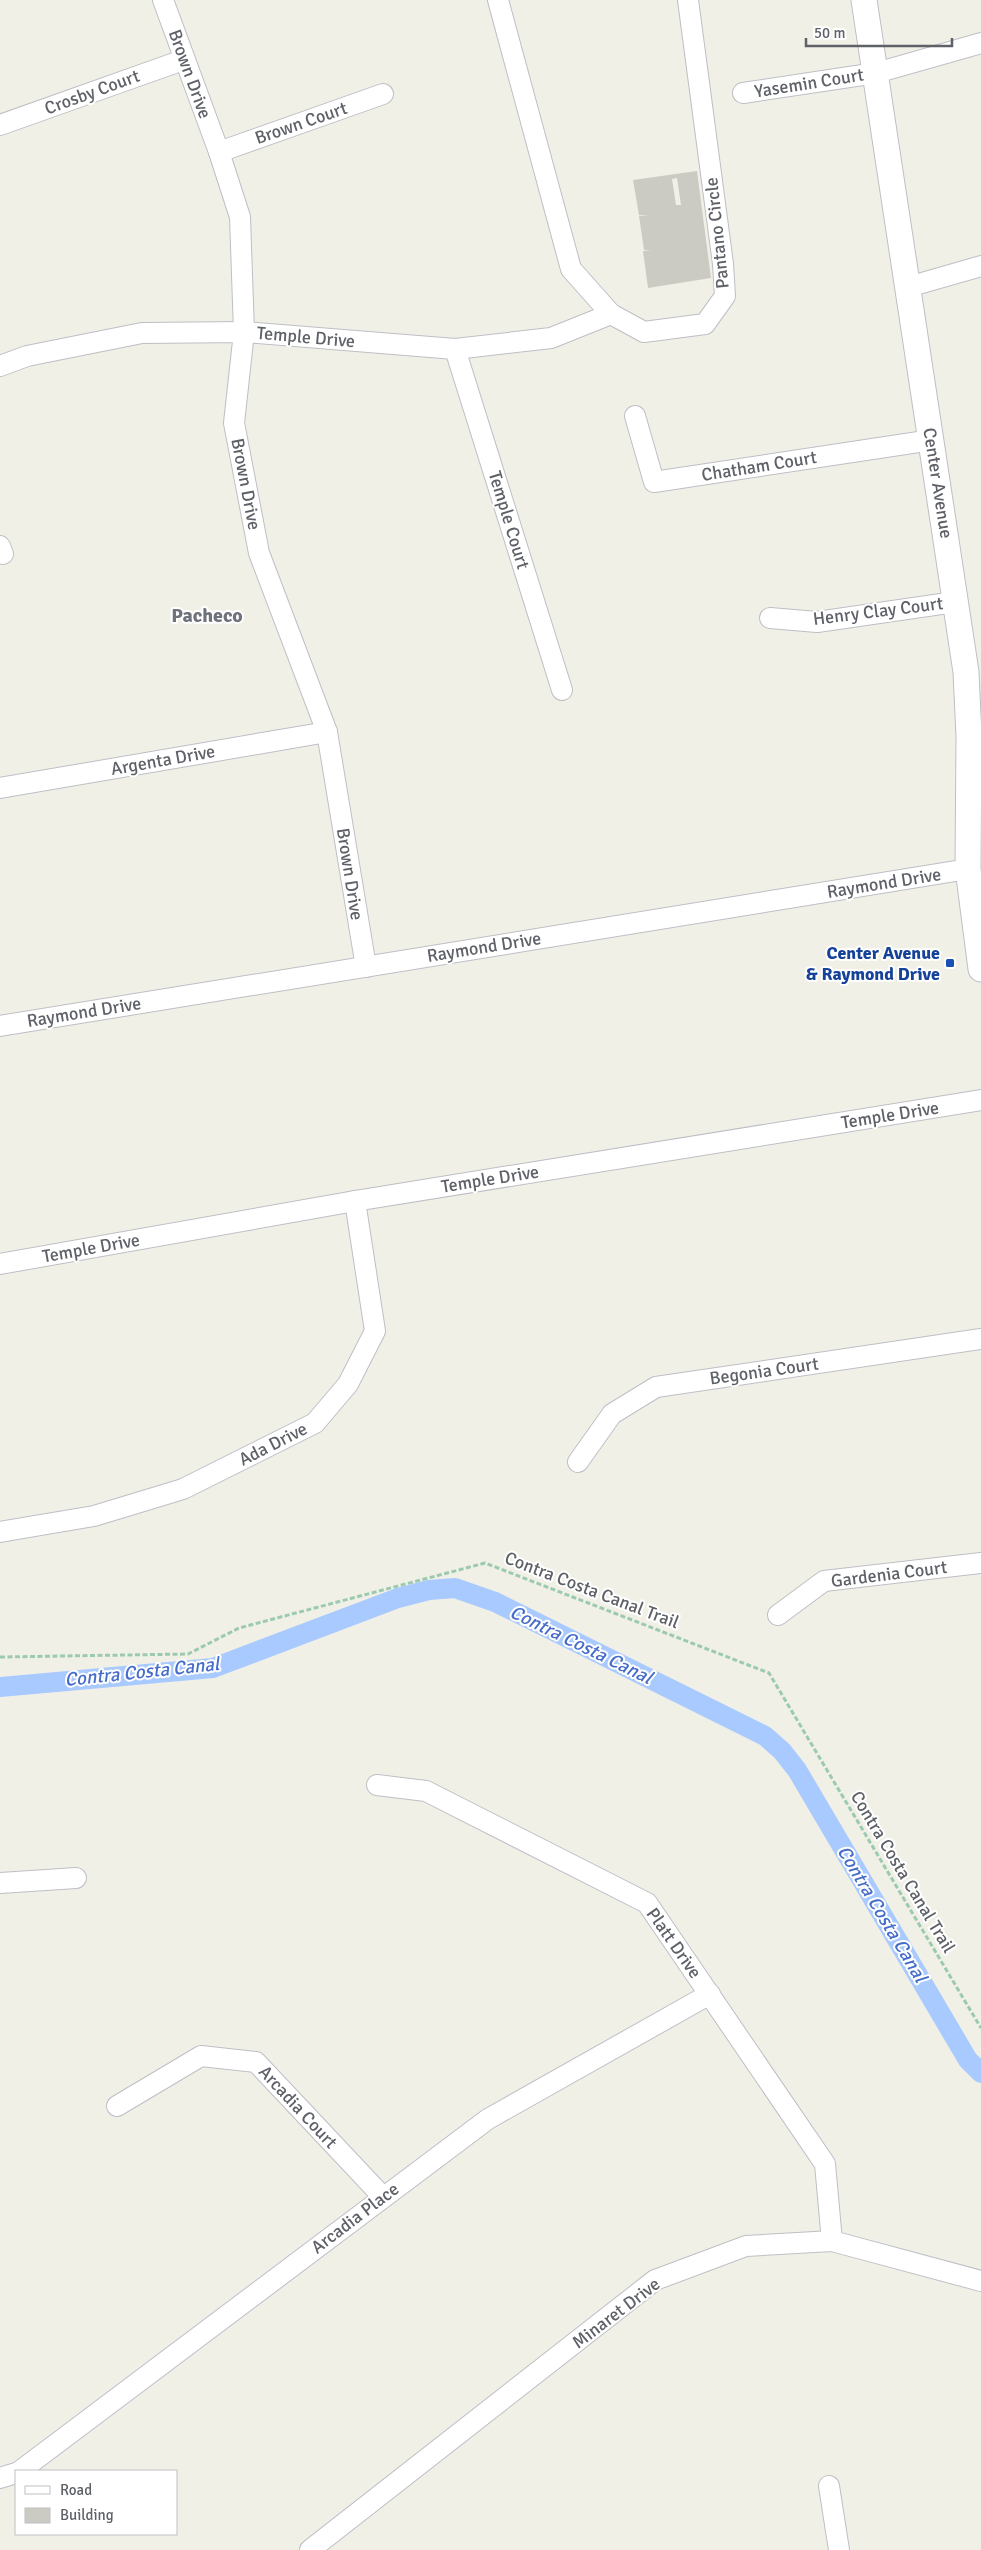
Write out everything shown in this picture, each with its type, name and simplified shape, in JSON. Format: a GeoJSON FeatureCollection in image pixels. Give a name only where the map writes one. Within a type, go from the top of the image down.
{"type":"FeatureCollection","features":[{"type":"Feature","properties":{"kind":"street","name":"Brown Drive"},"geometry":{"type":"LineString","coordinates":[[163,0],[183,60],[219,152],[240,217],[244,332],[234,423],[259,553],[327,732],[366,966]]}},
{"type":"Feature","properties":{"kind":"street","name":"Pantano Circle"},"geometry":{"type":"LineString","coordinates":[[498,0],[571,269],[611,314],[644,332],[705,324],[725,296],[724,264],[688,0]]}},
{"type":"Feature","properties":{"kind":"street","name":"Center Avenue"},"geometry":{"type":"LineString","coordinates":[[864,0],[966,672],[975,772],[968,869],[981,969]]}},
{"type":"Feature","properties":{"kind":"street","name":"Yasemin Court"},"geometry":{"type":"LineString","coordinates":[[743,93],[876,73],[981,43]]}},
{"type":"Feature","properties":{"kind":"street","name":"Crosby Court"},"geometry":{"type":"LineString","coordinates":[[0,125],[183,60]]}},
{"type":"Feature","properties":{"kind":"street","name":"Brown Court"},"geometry":{"type":"LineString","coordinates":[[219,152],[383,94]]}},
{"type":"Feature","properties":{"kind":"street"},"geometry":{"type":"LineString","coordinates":[[908,287],[981,266]]}},
{"type":"Feature","properties":{"kind":"street","name":"Temple Drive"},"geometry":{"type":"LineString","coordinates":[[0,366],[27,356],[142,333],[244,332],[455,349],[551,338],[611,314]]}},
{"type":"Feature","properties":{"kind":"street","name":"Temple Court"},"geometry":{"type":"LineString","coordinates":[[455,349],[562,690]]}},
{"type":"Feature","properties":{"kind":"street","name":"Chatham Court"},"geometry":{"type":"LineString","coordinates":[[635,416],[654,482],[932,440]]}},
{"type":"Feature","properties":{"kind":"street","name":"Henry Clay Court"},"geometry":{"type":"LineString","coordinates":[[770,618],[816,622],[956,602]]}},
{"type":"Feature","properties":{"kind":"street","name":"Argenta Drive"},"geometry":{"type":"LineString","coordinates":[[0,788],[327,732]]}},
{"type":"Feature","properties":{"kind":"street","name":"Raymond Drive"},"geometry":{"type":"LineString","coordinates":[[0,1026],[968,869]]}},
{"type":"Feature","properties":{"kind":"street","name":"Temple Drive"},"geometry":{"type":"LineString","coordinates":[[0,1264],[355,1201],[981,1100]]}},
{"type":"Feature","properties":{"kind":"street","name":"Ada Drive"},"geometry":{"type":"LineString","coordinates":[[0,1532],[94,1516],[183,1489],[314,1423],[348,1384],[375,1331],[355,1201]]}},
{"type":"Feature","properties":{"kind":"street","name":"Begonia Court"},"geometry":{"type":"LineString","coordinates":[[578,1462],[612,1414],[656,1387],[981,1339]]}},
{"type":"Feature","properties":{"kind":"street","name":"Gardenia Court"},"geometry":{"type":"LineString","coordinates":[[778,1614],[824,1581],[981,1563]]}},
{"type":"Feature","properties":{"kind":"street","name":"Platt Drive"},"geometry":{"type":"LineString","coordinates":[[377,1785],[426,1791],[648,1903],[825,2164],[832,2241]]}},
{"type":"Feature","properties":{"kind":"street"},"geometry":{"type":"LineString","coordinates":[[0,1883],[76,1878]]}},
{"type":"Feature","properties":{"kind":"street","name":"Arcadia Place"},"geometry":{"type":"LineString","coordinates":[[21,2470],[488,2119],[710,1994]]}},
{"type":"Feature","properties":{"kind":"street","name":"Arcadia Court"},"geometry":{"type":"LineString","coordinates":[[117,2106],[201,2056],[256,2062],[382,2197]]}},
{"type":"Feature","properties":{"kind":"street","name":"Minaret Drive"},"geometry":{"type":"LineString","coordinates":[[310,2550],[655,2280],[746,2246],[832,2241],[981,2281]]}},
{"type":"Feature","properties":{"kind":"street"},"geometry":{"type":"LineString","coordinates":[[0,2478],[15,2473]]}},
{"type":"Feature","properties":{"kind":"street"},"geometry":{"type":"LineString","coordinates":[[829,2486],[839,2550]]}},
{"type":"Feature","properties":{"kind":"path","name":"Contra Costa Canal Trail"},"geometry":{"type":"LineString","coordinates":[[0,1657],[188,1654],[239,1628],[485,1563],[769,1673],[981,2028]]}},
{"type":"Feature","properties":{"kind":"building"},"geometry":{"type":"Polygon","coordinates":[[[697,171],[711,278],[648,288],[643,251],[651,250],[644,250],[639,216],[649,215],[639,215],[633,180],[697,171]],[[677,178],[672,179],[676,205],[681,205],[677,178]]]}},
{"type":"Feature","properties":{"kind":"waterway","name":"Contra Costa Canal"},"geometry":{"type":"LineString","coordinates":[[0,1687],[213,1668],[398,1598],[429,1590],[455,1588],[495,1602],[765,1736],[782,1751],[797,1770],[968,2060],[981,2073]]}},
{"type":"Feature","properties":{"kind":"place","name":"Center Avenue & Raymond Drive"},"geometry":{"type":"Point","coordinates":[950,963]}},
{"type":"Feature","properties":{"kind":"district","name":"Pacheco"},"geometry":{"type":"Point","coordinates":[207,615]}}]}
